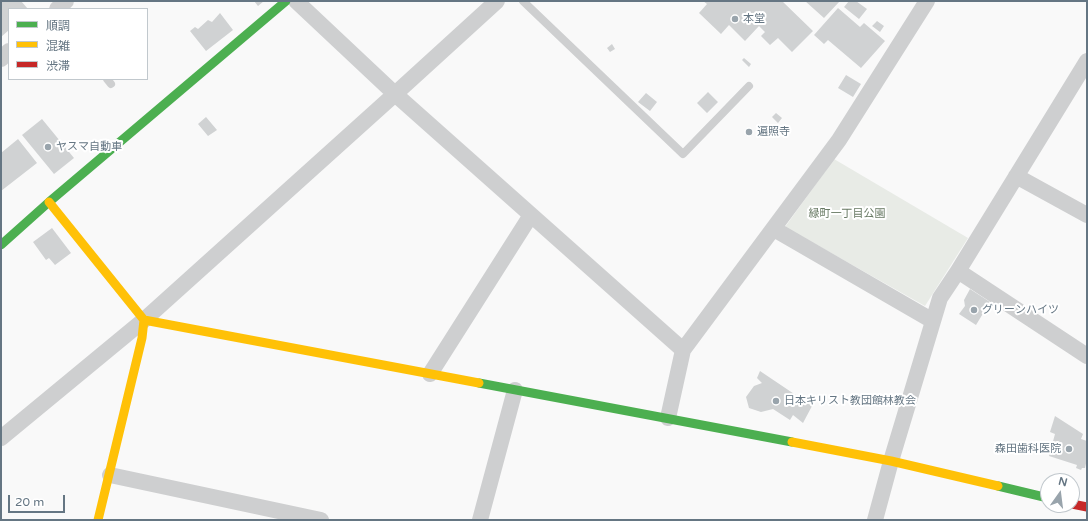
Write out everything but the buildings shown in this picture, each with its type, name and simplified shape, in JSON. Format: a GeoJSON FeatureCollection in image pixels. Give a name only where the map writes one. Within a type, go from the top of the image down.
{"type":"FeatureCollection","features":[{"type":"Feature","properties":{"kind":"street"},"geometry":{"type":"LineString","coordinates":[[58,8],[66,1]]}},
{"type":"Feature","properties":{"kind":"street"},"geometry":{"type":"LineString","coordinates":[[1,245],[49,202],[286,1]]}},
{"type":"Feature","properties":{"kind":"street"},"geometry":{"type":"LineString","coordinates":[[296,1],[395,94],[683,350]]}},
{"type":"Feature","properties":{"kind":"street"},"geometry":{"type":"LineString","coordinates":[[1,438],[144,320],[497,1]]}},
{"type":"Feature","properties":{"kind":"street"},"geometry":{"type":"LineString","coordinates":[[668,418],[683,350],[840,140],[927,1]]}},
{"type":"Feature","properties":{"kind":"street"},"geometry":{"type":"LineString","coordinates":[[875,520],[891,461],[940,298],[1086,65]]}},
{"type":"Feature","properties":{"kind":"street"},"geometry":{"type":"LineString","coordinates":[[1016,176],[1087,215]]}},
{"type":"Feature","properties":{"kind":"street"},"geometry":{"type":"LineString","coordinates":[[49,202],[144,320],[891,461],[1040,496]]}},
{"type":"Feature","properties":{"kind":"street"},"geometry":{"type":"LineString","coordinates":[[430,374],[531,214]]}},
{"type":"Feature","properties":{"kind":"street"},"geometry":{"type":"LineString","coordinates":[[774,228],[933,321]]}},
{"type":"Feature","properties":{"kind":"street"},"geometry":{"type":"LineString","coordinates":[[958,271],[1087,356]]}},
{"type":"Feature","properties":{"kind":"street"},"geometry":{"type":"LineString","coordinates":[[98,520],[142,338],[144,320]]}},
{"type":"Feature","properties":{"kind":"street"},"geometry":{"type":"LineString","coordinates":[[480,520],[515,390]]}},
{"type":"Feature","properties":{"kind":"street"},"geometry":{"type":"LineString","coordinates":[[110,475],[321,520]]}},
{"type":"Feature","properties":{"kind":"lane"},"geometry":{"type":"LineString","coordinates":[[523,1],[683,154],[749,86]]}},
{"type":"Feature","properties":{"kind":"green space","name":"緑町一丁目公園"},"geometry":{"type":"Polygon","coordinates":[[[834,159],[968,238],[925,306],[785,227],[834,159]]]}},
{"type":"Feature","properties":{"kind":"traffic: fast"},"geometry":{"type":"LineString","coordinates":[[1,245],[49,202],[286,1]]}},
{"type":"Feature","properties":{"kind":"traffic: fast"},"geometry":{"type":"LineString","coordinates":[[479,383],[792,442]]}},
{"type":"Feature","properties":{"kind":"traffic: fast"},"geometry":{"type":"LineString","coordinates":[[998,486],[1040,496]]}},
{"type":"Feature","properties":{"kind":"traffic: slow"},"geometry":{"type":"LineString","coordinates":[[49,202],[144,320],[142,338],[98,520]]}},
{"type":"Feature","properties":{"kind":"traffic: slow"},"geometry":{"type":"LineString","coordinates":[[144,320],[479,383]]}},
{"type":"Feature","properties":{"kind":"traffic: slow"},"geometry":{"type":"LineString","coordinates":[[792,442],[891,461],[998,486]]}},
{"type":"Feature","properties":{"kind":"traffic: jam"},"geometry":{"type":"LineString","coordinates":[[1080,506],[1087,507]]}},
{"type":"Feature","properties":{"kind":"place","name":"本堂"},"geometry":{"type":"Point","coordinates":[735,19]}},
{"type":"Feature","properties":{"kind":"place","name":"遍照寺"},"geometry":{"type":"Point","coordinates":[749,132]}},
{"type":"Feature","properties":{"kind":"place","name":"ヤスマ自動車"},"geometry":{"type":"Point","coordinates":[48,147]}},
{"type":"Feature","properties":{"kind":"place","name":"グリーンハイツ"},"geometry":{"type":"Point","coordinates":[974,310]}},
{"type":"Feature","properties":{"kind":"place","name":"日本キリスト教団館林教会"},"geometry":{"type":"Point","coordinates":[776,401]}},
{"type":"Feature","properties":{"kind":"place","name":"森田歯科医院"},"geometry":{"type":"Point","coordinates":[1069,449]}}]}
